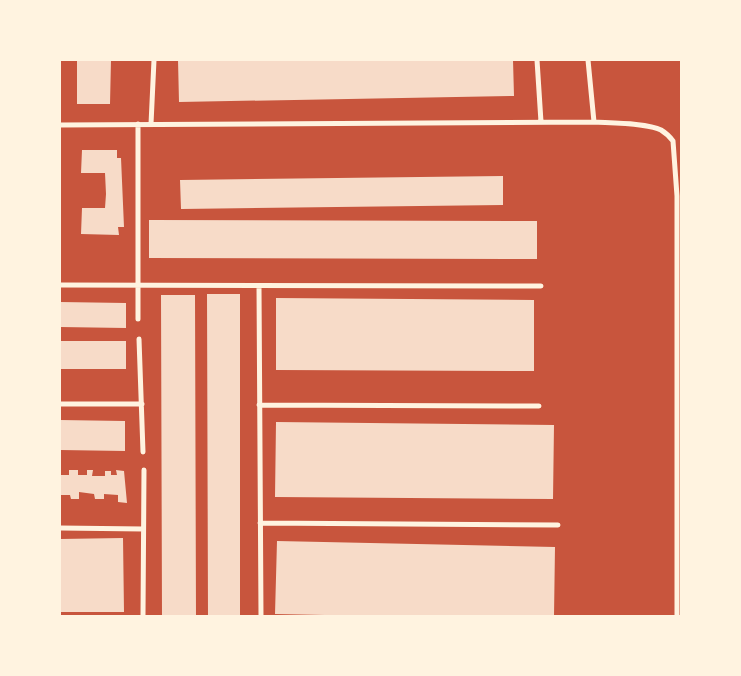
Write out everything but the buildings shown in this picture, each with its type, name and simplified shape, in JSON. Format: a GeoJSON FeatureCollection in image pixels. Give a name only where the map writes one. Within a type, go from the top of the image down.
{"type":"FeatureCollection","features":[{"type":"Feature","properties":{"kind":"street"},"geometry":{"type":"LineString","coordinates":[[151,124],[154,60]]}},
{"type":"Feature","properties":{"kind":"street"},"geometry":{"type":"LineString","coordinates":[[537,60],[541,122]]}},
{"type":"Feature","properties":{"kind":"street"},"geometry":{"type":"LineString","coordinates":[[588,60],[594,122]]}},
{"type":"Feature","properties":{"kind":"street"},"geometry":{"type":"LineString","coordinates":[[60,125],[594,122],[648,126],[668,135],[673,141],[679,196],[677,616]]}},
{"type":"Feature","properties":{"kind":"street"},"geometry":{"type":"LineString","coordinates":[[138,124],[138,319]]}},
{"type":"Feature","properties":{"kind":"street"},"geometry":{"type":"LineString","coordinates":[[60,285],[541,286]]}},
{"type":"Feature","properties":{"kind":"street"},"geometry":{"type":"LineString","coordinates":[[259,286],[261,616]]}},
{"type":"Feature","properties":{"kind":"street"},"geometry":{"type":"LineString","coordinates":[[139,339],[144,452]]}},
{"type":"Feature","properties":{"kind":"street"},"geometry":{"type":"LineString","coordinates":[[60,404],[142,404]]}},
{"type":"Feature","properties":{"kind":"street"},"geometry":{"type":"LineString","coordinates":[[259,405],[539,406]]}},
{"type":"Feature","properties":{"kind":"street"},"geometry":{"type":"LineString","coordinates":[[143,616],[144,470]]}},
{"type":"Feature","properties":{"kind":"street"},"geometry":{"type":"LineString","coordinates":[[260,523],[558,526]]}},
{"type":"Feature","properties":{"kind":"street"},"geometry":{"type":"LineString","coordinates":[[60,528],[144,529]]}}]}
